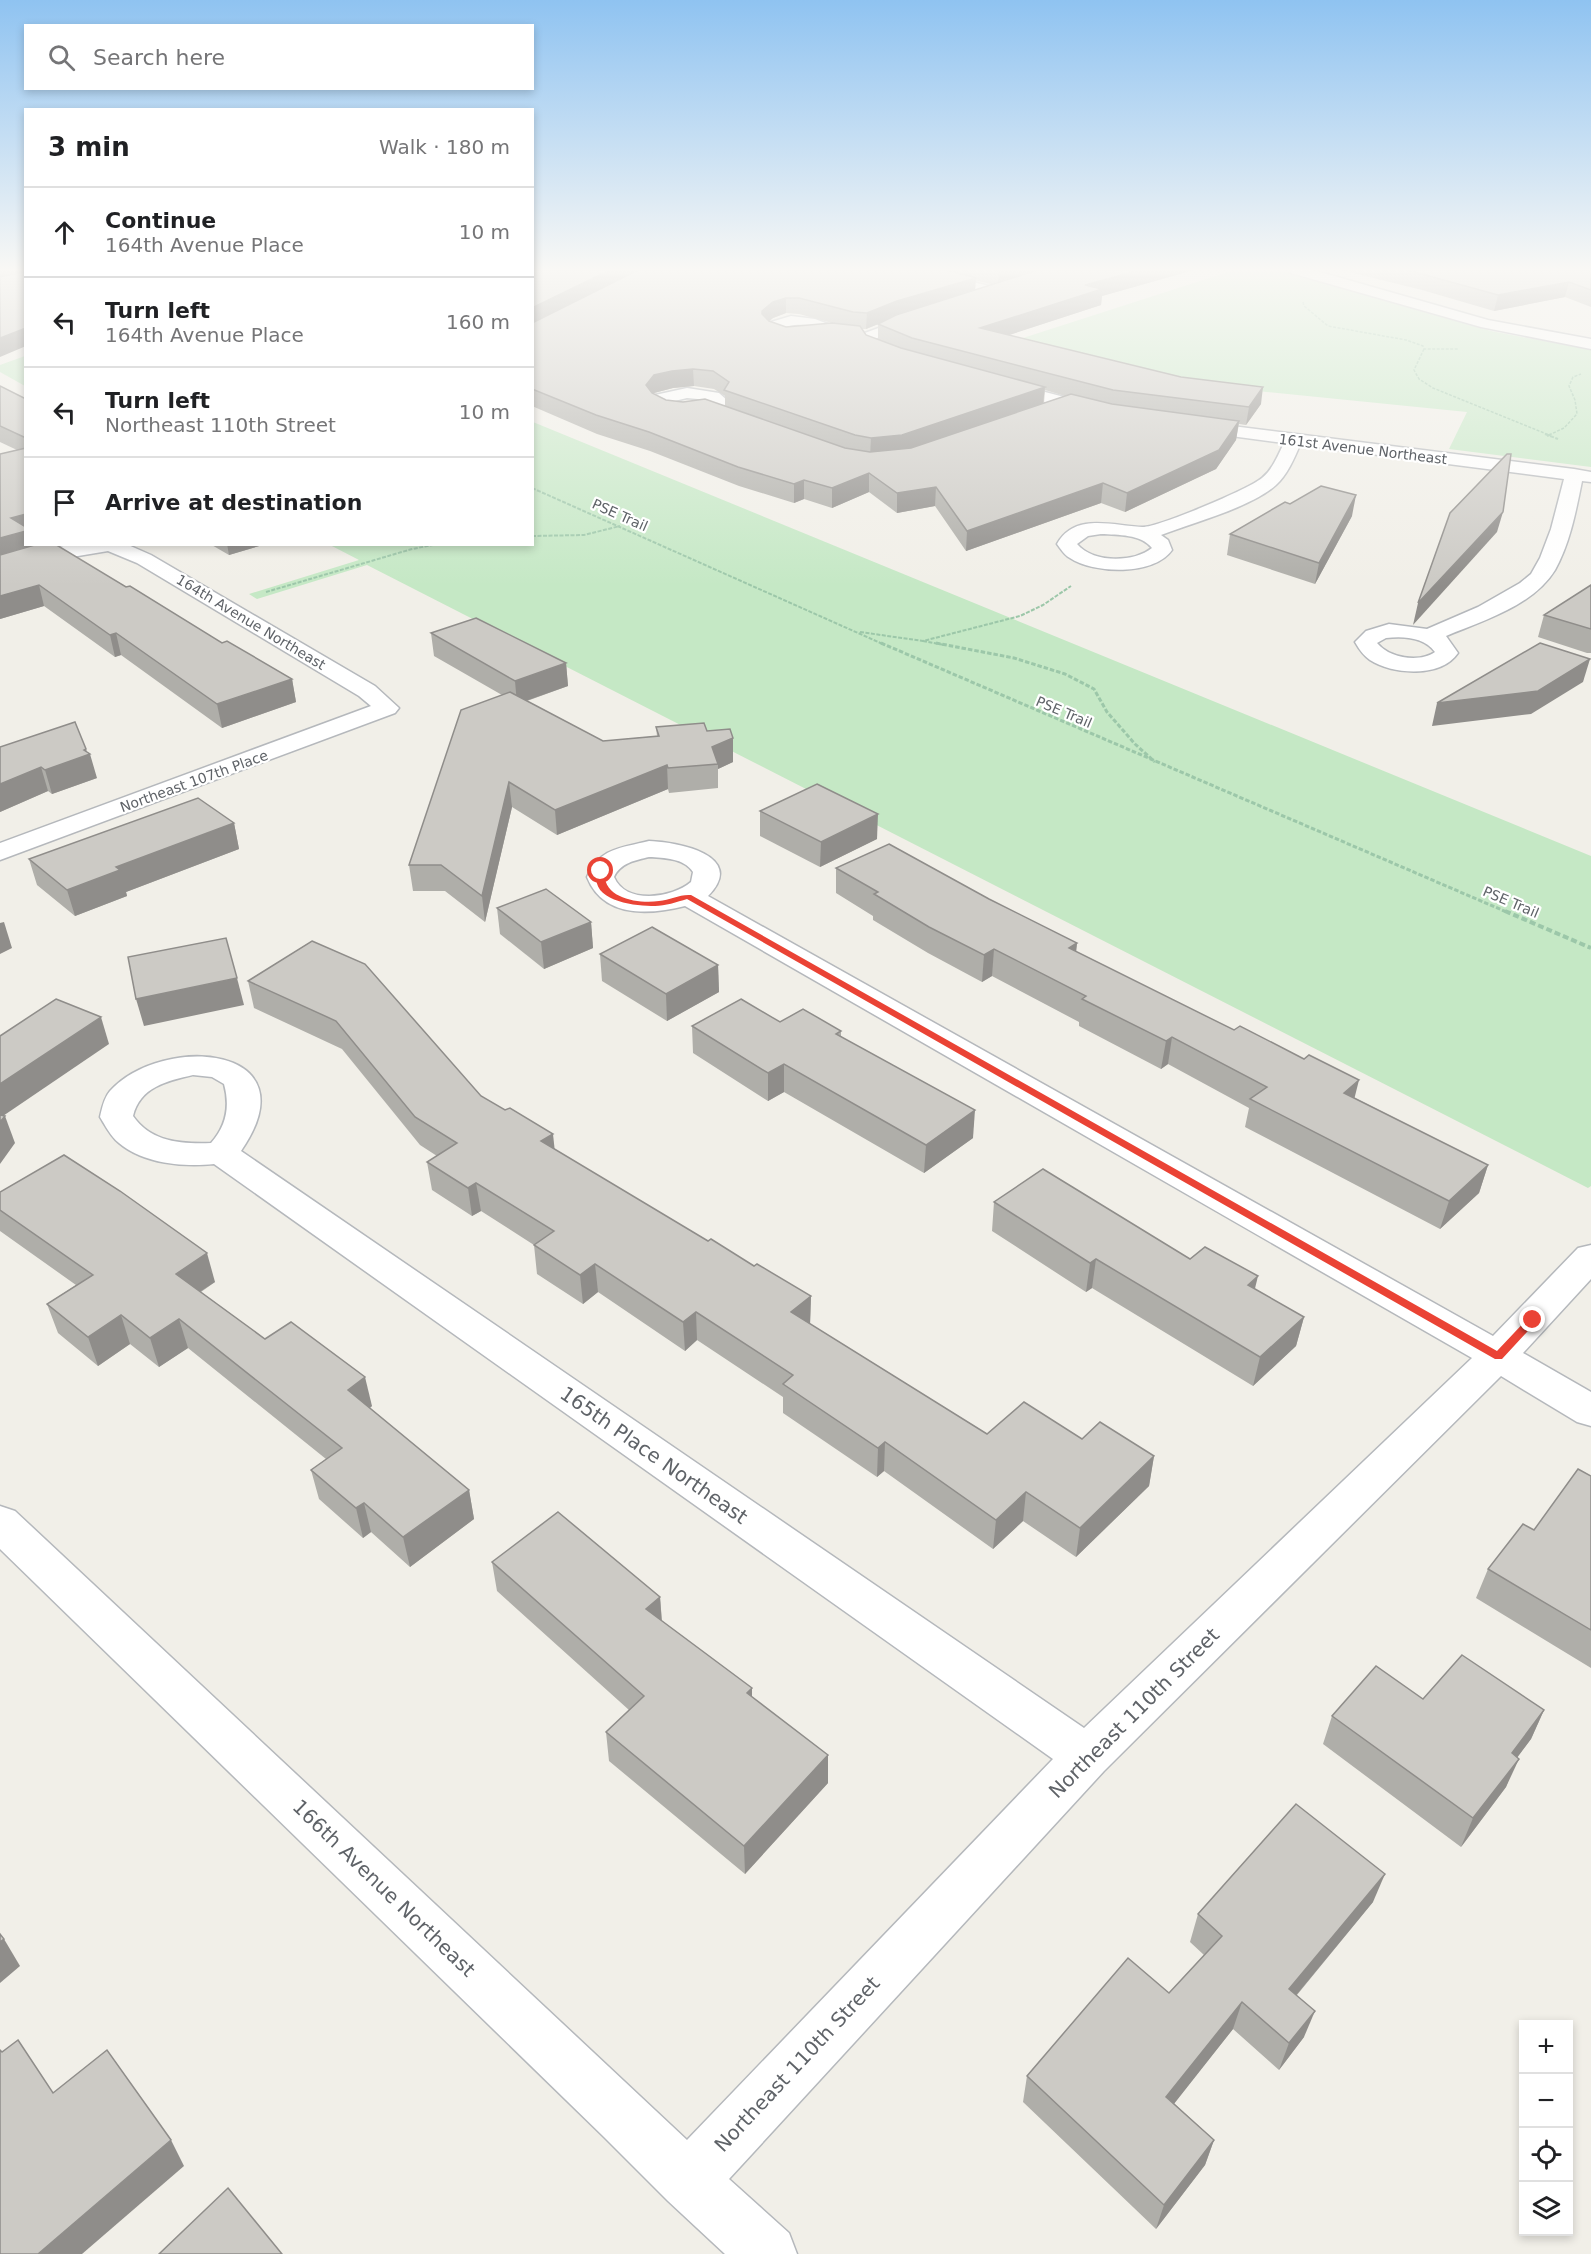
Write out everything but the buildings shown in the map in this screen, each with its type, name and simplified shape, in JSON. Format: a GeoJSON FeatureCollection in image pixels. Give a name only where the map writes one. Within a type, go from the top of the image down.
{"type":"FeatureCollection","features":[{"type":"Feature","properties":{"kind":"street"},"geometry":{"type":"LineString","coordinates":[[986,382],[1110,415]]}},
{"type":"Feature","properties":{"kind":"street"},"geometry":{"type":"LineString","coordinates":[[1042,413],[1067,404]]}},
{"type":"Feature","properties":{"kind":"street"},"geometry":{"type":"LineString","coordinates":[[707,410],[729,418]]}},
{"type":"Feature","properties":{"kind":"street","name":"161st Avenue Northeast"},"geometry":{"type":"LineString","coordinates":[[1178,424],[1294,441],[1582,476]]}},
{"type":"Feature","properties":{"kind":"street"},"geometry":{"type":"LineString","coordinates":[[1144,534],[1239,498],[1268,483],[1285,461],[1294,441]]}},
{"type":"Feature","properties":{"kind":"street"},"geometry":{"type":"LineString","coordinates":[[1428,636],[1505,601],[1539,577],[1558,537],[1582,476]]}},
{"type":"Feature","properties":{"kind":"street"},"geometry":{"type":"LineString","coordinates":[[0,569],[52,554],[104,546]]}},
{"type":"Feature","properties":{"kind":"street","name":"164th Avenue Northeast"},"geometry":{"type":"LineString","coordinates":[[112,546],[144,559],[224,606],[367,691],[387,708]]}},
{"type":"Feature","properties":{"kind":"street","name":"Northeast 107th Place"},"geometry":{"type":"LineString","coordinates":[[0,852],[387,708]]}},
{"type":"Feature","properties":{"kind":"street"},"geometry":{"type":"LineString","coordinates":[[688,896],[1591,1411]]}},
{"type":"Feature","properties":{"kind":"street","name":"165th Place Northeast"},"geometry":{"type":"LineString","coordinates":[[221,1153],[1088,1756]]}},
{"type":"Feature","properties":{"kind":"street","name":"Northeast 110th Street"},"geometry":{"type":"LineString","coordinates":[[688,2181],[1088,1756],[1498,1356],[1591,1257]]}},
{"type":"Feature","properties":{"kind":"street","name":"166th Avenue Northeast"},"geometry":{"type":"LineString","coordinates":[[0,1522],[624,2117],[688,2181],[768,2254]]}},
{"type":"Feature","properties":{"kind":"path"},"geometry":{"type":"LineString","coordinates":[[1417,375],[1419,379],[1453,397],[1548,436],[1565,440]]}},
{"type":"Feature","properties":{"kind":"path"},"geometry":{"type":"LineString","coordinates":[[1538,441],[1564,428],[1577,414],[1575,400],[1569,386],[1573,377],[1578,375]]}},
{"type":"Feature","properties":{"kind":"path","name":"PSE Trail"},"geometry":{"type":"LineString","coordinates":[[534,489],[1158,764],[1591,948]]}},
{"type":"Feature","properties":{"kind":"path"},"geometry":{"type":"LineString","coordinates":[[534,537],[584,535],[620,526]]}},
{"type":"Feature","properties":{"kind":"path"},"geometry":{"type":"LineString","coordinates":[[259,594],[429,546]]}},
{"type":"Feature","properties":{"kind":"path"},"geometry":{"type":"LineString","coordinates":[[923,641],[1020,616],[1043,605],[1077,581]]}},
{"type":"Feature","properties":{"kind":"path"},"geometry":{"type":"LineString","coordinates":[[853,631],[1014,658],[1065,674],[1094,689],[1107,712],[1158,764]]}},
{"type":"Feature","properties":{"kind":"green space"},"geometry":{"type":"Polygon","coordinates":[[[6,375],[24,375],[24,385],[6,375]]]}},
{"type":"Feature","properties":{"kind":"green space"},"geometry":{"type":"Polygon","coordinates":[[[1142,375],[1591,375],[1591,467],[1449,449],[1467,412],[1168,382],[1142,375]]]}},
{"type":"Feature","properties":{"kind":"green space"},"geometry":{"type":"Polygon","coordinates":[[[534,422],[1591,856],[1591,1186],[1588,1188],[367,565],[257,599],[249,594],[359,560],[332,546],[534,546],[534,422]]]}},
{"type":"Feature","properties":{"kind":"route"},"geometry":{"type":"LineString","coordinates":[[601,871],[600,880],[603,889],[612,896],[625,901],[657,904],[688,896],[1498,1356],[1533,1320]]}}]}
